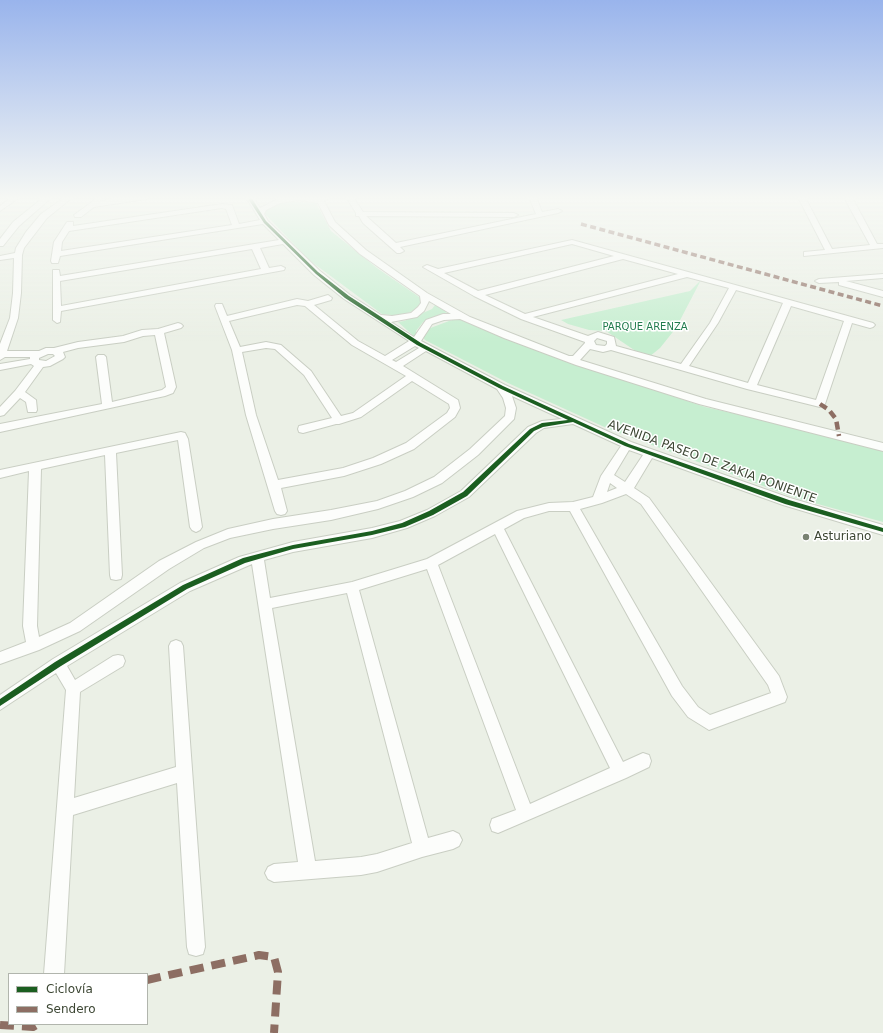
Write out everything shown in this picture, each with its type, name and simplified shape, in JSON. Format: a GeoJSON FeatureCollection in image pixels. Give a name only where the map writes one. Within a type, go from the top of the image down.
{"type":"FeatureCollection","features":[{"type":"Feature","properties":{"kind":"street"},"geometry":{"type":"LineString","coordinates":[[22,245],[18,255],[17,293],[14,318],[1,356],[37,360],[47,364],[60,357],[59,353],[54,350],[78,345],[124,339],[142,333],[159,332],[178,326]]}},
{"type":"Feature","properties":{"kind":"street"},"geometry":{"type":"LineString","coordinates":[[57,320],[56,266],[58,245]]}},
{"type":"Feature","properties":{"kind":"street"},"geometry":{"type":"LineString","coordinates":[[56,266],[145,245]]}},
{"type":"Feature","properties":{"kind":"street"},"geometry":{"type":"LineString","coordinates":[[56,266],[256,249],[276,245]]}},
{"type":"Feature","properties":{"kind":"street","name":"AVENIDA PASEO DE ZAKIA PONIENTE"},"geometry":{"type":"LineString","coordinates":[[289,245],[323,278],[353,301],[426,347],[501,387],[627,445],[808,508],[883,530]]}},
{"type":"Feature","properties":{"kind":"street"},"geometry":{"type":"LineString","coordinates":[[356,245],[398,278],[424,295],[462,316],[507,336],[600,370],[703,402],[883,447]]}},
{"type":"Feature","properties":{"kind":"street"},"geometry":{"type":"LineString","coordinates":[[399,245],[396,246],[401,253]]}},
{"type":"Feature","properties":{"kind":"street"},"geometry":{"type":"LineString","coordinates":[[437,272],[558,245]]}},
{"type":"Feature","properties":{"kind":"street"},"geometry":{"type":"LineString","coordinates":[[585,245],[870,325]]}},
{"type":"Feature","properties":{"kind":"street"},"geometry":{"type":"LineString","coordinates":[[826,245],[830,252]]}},
{"type":"Feature","properties":{"kind":"street"},"geometry":{"type":"LineString","coordinates":[[807,254],[879,247]]}},
{"type":"Feature","properties":{"kind":"street"},"geometry":{"type":"LineString","coordinates":[[256,249],[266,271]]}},
{"type":"Feature","properties":{"kind":"street"},"geometry":{"type":"LineString","coordinates":[[0,258],[18,255]]}},
{"type":"Feature","properties":{"kind":"street"},"geometry":{"type":"LineString","coordinates":[[477,294],[627,256]]}},
{"type":"Feature","properties":{"kind":"street"},"geometry":{"type":"LineString","coordinates":[[427,267],[524,317],[589,342],[593,347],[606,348],[820,404],[849,320]]}},
{"type":"Feature","properties":{"kind":"street"},"geometry":{"type":"LineString","coordinates":[[57,309],[281,268]]}},
{"type":"Feature","properties":{"kind":"street"},"geometry":{"type":"LineString","coordinates":[[524,317],[688,273]]}},
{"type":"Feature","properties":{"kind":"street"},"geometry":{"type":"LineString","coordinates":[[819,282],[883,276]]}},
{"type":"Feature","properties":{"kind":"street"},"geometry":{"type":"LineString","coordinates":[[833,280],[883,294]]}},
{"type":"Feature","properties":{"kind":"street"},"geometry":{"type":"LineString","coordinates":[[683,368],[714,323],[734,287]]}},
{"type":"Feature","properties":{"kind":"street"},"geometry":{"type":"LineString","coordinates":[[379,318],[392,319],[414,315],[425,303],[424,295]]}},
{"type":"Feature","properties":{"kind":"street"},"geometry":{"type":"LineString","coordinates":[[225,319],[297,302],[308,304],[328,298]]}},
{"type":"Feature","properties":{"kind":"street"},"geometry":{"type":"LineString","coordinates":[[751,387],[788,302]]}},
{"type":"Feature","properties":{"kind":"street"},"geometry":{"type":"LineString","coordinates":[[274,485],[344,472],[378,461],[410,446],[451,415],[455,408],[454,402],[411,377],[386,360],[354,343],[308,304]]}},
{"type":"Feature","properties":{"kind":"street"},"geometry":{"type":"LineString","coordinates":[[219,306],[237,350],[251,415],[281,511]]}},
{"type":"Feature","properties":{"kind":"street"},"geometry":{"type":"LineString","coordinates":[[386,360],[416,341],[424,326],[434,319],[462,316]]}},
{"type":"Feature","properties":{"kind":"street"},"geometry":{"type":"LineString","coordinates":[[2,425],[107,406],[165,393],[171,386],[159,332]]}},
{"type":"Feature","properties":{"kind":"street"},"geometry":{"type":"LineString","coordinates":[[568,359],[576,358],[594,336],[603,336],[611,340],[612,345],[606,348],[598,358],[600,370]]}},
{"type":"Feature","properties":{"kind":"street"},"geometry":{"type":"LineString","coordinates":[[237,350],[266,345],[278,347],[308,373],[339,421]]}},
{"type":"Feature","properties":{"kind":"street"},"geometry":{"type":"LineString","coordinates":[[396,366],[426,347]]}},
{"type":"Feature","properties":{"kind":"street"},"geometry":{"type":"LineString","coordinates":[[101,357],[107,406]]}},
{"type":"Feature","properties":{"kind":"street"},"geometry":{"type":"LineString","coordinates":[[0,367],[37,360]]}},
{"type":"Feature","properties":{"kind":"street"},"geometry":{"type":"LineString","coordinates":[[0,413],[19,393],[37,360]]}},
{"type":"Feature","properties":{"kind":"street"},"geometry":{"type":"LineString","coordinates":[[303,429],[357,416],[411,377]]}},
{"type":"Feature","properties":{"kind":"street"},"geometry":{"type":"LineString","coordinates":[[0,658],[34,646],[75,627],[164,565],[200,545],[228,534],[273,524],[331,515],[378,505],[409,494],[438,480],[474,452],[510,417],[511,408],[508,398],[501,387]]}},
{"type":"Feature","properties":{"kind":"street"},"geometry":{"type":"LineString","coordinates":[[19,393],[31,400],[32,410]]}},
{"type":"Feature","properties":{"kind":"street"},"geometry":{"type":"LineString","coordinates":[[0,703],[58,664],[185,587],[243,561],[293,546],[372,533],[403,525],[431,513],[465,494],[532,430],[542,425],[573,421]]}},
{"type":"Feature","properties":{"kind":"street"},"geometry":{"type":"LineString","coordinates":[[0,474],[173,436],[181,436],[183,439],[196,527]]}},
{"type":"Feature","properties":{"kind":"street"},"geometry":{"type":"LineString","coordinates":[[598,500],[607,476],[627,445]]}},
{"type":"Feature","properties":{"kind":"street"},"geometry":{"type":"LineString","coordinates":[[110,451],[116,575]]}},
{"type":"Feature","properties":{"kind":"street"},"geometry":{"type":"LineString","coordinates":[[266,604],[352,587],[431,563],[521,514],[549,507],[573,506],[598,500],[627,489],[650,453]]}},
{"type":"Feature","properties":{"kind":"street"},"geometry":{"type":"LineString","coordinates":[[34,646],[30,626],[35,466]]}},
{"type":"Feature","properties":{"kind":"street"},"geometry":{"type":"LineString","coordinates":[[573,506],[677,691],[693,712],[709,723],[780,697],[774,681],[645,501],[607,476]]}},
{"type":"Feature","properties":{"kind":"street"},"geometry":{"type":"LineString","coordinates":[[497,526],[620,772]]}},
{"type":"Feature","properties":{"kind":"street"},"geometry":{"type":"LineString","coordinates":[[257,557],[266,604],[308,870]]}},
{"type":"Feature","properties":{"kind":"street"},"geometry":{"type":"LineString","coordinates":[[431,563],[526,814]]}},
{"type":"Feature","properties":{"kind":"street"},"geometry":{"type":"LineString","coordinates":[[352,587],[422,848]]}},
{"type":"Feature","properties":{"kind":"street"},"geometry":{"type":"LineString","coordinates":[[176,646],[196,947]]}},
{"type":"Feature","properties":{"kind":"street"},"geometry":{"type":"LineString","coordinates":[[72,689],[118,661]]}},
{"type":"Feature","properties":{"kind":"street"},"geometry":{"type":"LineString","coordinates":[[54,973],[72,689],[58,664]]}},
{"type":"Feature","properties":{"kind":"street"},"geometry":{"type":"LineString","coordinates":[[498,824],[526,814],[644,761]]}},
{"type":"Feature","properties":{"kind":"street"},"geometry":{"type":"LineString","coordinates":[[65,809],[184,773]]}},
{"type":"Feature","properties":{"kind":"street"},"geometry":{"type":"LineString","coordinates":[[274,873],[361,866],[377,863],[422,848],[453,840]]}},
{"type":"Feature","properties":{"kind":"green space"},"geometry":{"type":"Polygon","coordinates":[[[295,245],[349,245],[377,268],[422,299],[418,309],[400,316],[382,314],[309,260],[295,245]]]}},
{"type":"Feature","properties":{"kind":"green space","name":"PARQUE ARENZA"},"geometry":{"type":"Polygon","coordinates":[[[701,280],[676,328],[660,348],[649,357],[643,356],[606,331],[589,330],[568,324],[561,320],[690,291],[701,280]]]}},
{"type":"Feature","properties":{"kind":"green space"},"geometry":{"type":"Polygon","coordinates":[[[435,305],[450,311],[423,322],[416,331],[417,339],[398,322],[404,321],[432,309],[435,305]]]}},
{"type":"Feature","properties":{"kind":"green space"},"geometry":{"type":"Polygon","coordinates":[[[457,318],[556,357],[705,407],[883,447],[883,522],[796,498],[611,430],[508,383],[425,340],[421,335],[425,330],[457,318]]]}},
{"type":"Feature","properties":{"kind":"marked path"},"geometry":{"type":"LineString","coordinates":[[659,245],[883,306]]}},
{"type":"Feature","properties":{"kind":"marked path"},"geometry":{"type":"LineString","coordinates":[[820,404],[829,410],[836,419],[839,436]]}},
{"type":"Feature","properties":{"kind":"marked path"},"geometry":{"type":"LineString","coordinates":[[148,980],[259,955],[274,957],[278,972],[274,1033]]}},
{"type":"Feature","properties":{"kind":"marked path"},"geometry":{"type":"LineString","coordinates":[[0,1025],[20,1027],[33,1027],[36,1025]]}},
{"type":"Feature","properties":{"kind":"cycle path"},"geometry":{"type":"LineString","coordinates":[[289,245],[317,273],[347,297],[419,344],[501,387],[627,445],[787,502],[883,530]]}},
{"type":"Feature","properties":{"kind":"cycle path"},"geometry":{"type":"LineString","coordinates":[[0,703],[58,664],[185,587],[243,561],[293,547],[372,533],[403,525],[431,513],[465,494],[532,430],[542,425],[572,421]]}},
{"type":"Feature","properties":{"kind":"place","name":"Asturiano"},"geometry":{"type":"Point","coordinates":[806,537]}}]}
